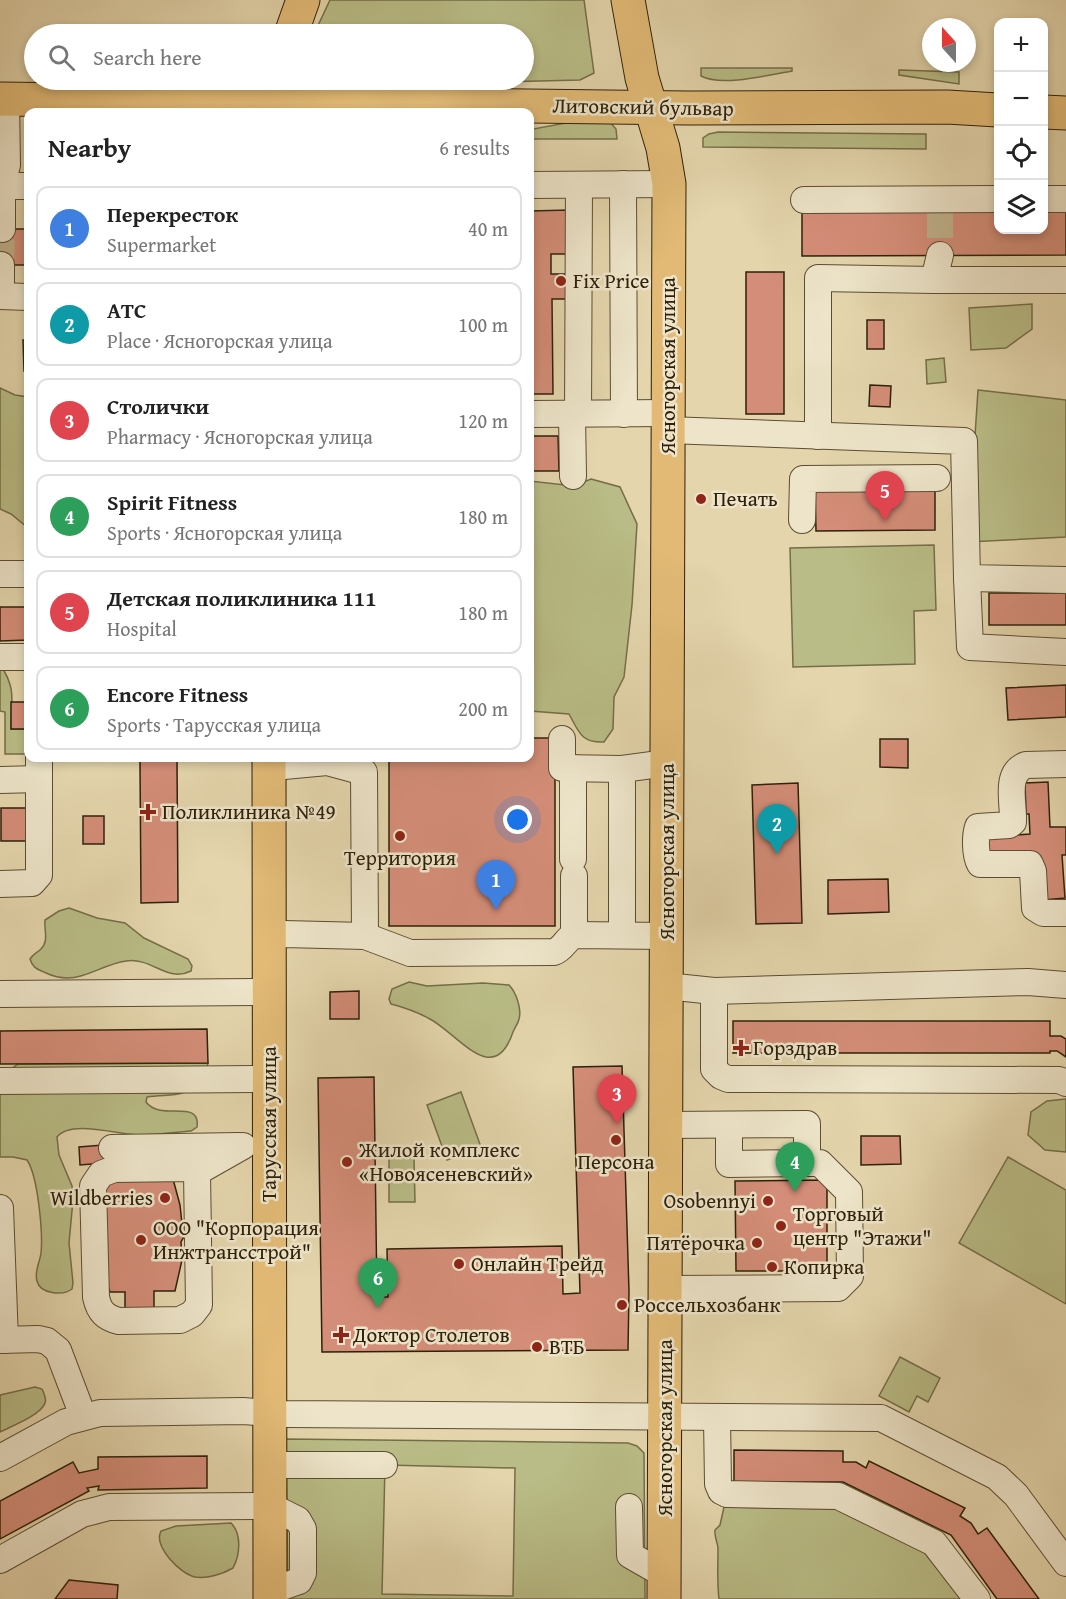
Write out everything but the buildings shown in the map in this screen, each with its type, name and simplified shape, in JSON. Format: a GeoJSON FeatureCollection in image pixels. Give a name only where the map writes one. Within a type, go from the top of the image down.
{"type":"FeatureCollection","features":[{"type":"Feature","properties":{"kind":"main road","name":"Ясногорская улица"},"geometry":{"type":"LineString","coordinates":[[628,0],[642,78],[663,148],[669,184],[664,1587]]}},
{"type":"Feature","properties":{"kind":"main road"},"geometry":{"type":"LineString","coordinates":[[294,24],[300,1]]}},
{"type":"Feature","properties":{"kind":"main road","name":"Литовский бульвар"},"geometry":{"type":"LineString","coordinates":[[3,99],[219,107],[270,98],[651,107],[947,107],[994,110]]}},
{"type":"Feature","properties":{"kind":"main road"},"geometry":{"type":"LineString","coordinates":[[1048,112],[1066,113]]}},
{"type":"Feature","properties":{"kind":"main road","name":"Тарусская улица"},"geometry":{"type":"LineString","coordinates":[[269,762],[269,1079],[256,1146],[270,1414],[270,1595]]}},
{"type":"Feature","properties":{"kind":"street"},"geometry":{"type":"LineString","coordinates":[[2,229],[1,186],[6,165],[3,99]]}},
{"type":"Feature","properties":{"kind":"street"},"geometry":{"type":"LineString","coordinates":[[623,184],[624,414]]}},
{"type":"Feature","properties":{"kind":"street"},"geometry":{"type":"LineString","coordinates":[[534,185],[669,184]]}},
{"type":"Feature","properties":{"kind":"street"},"geometry":{"type":"LineString","coordinates":[[573,476],[579,185]]}},
{"type":"Feature","properties":{"kind":"street"},"geometry":{"type":"LineString","coordinates":[[1,186],[24,186]]}},
{"type":"Feature","properties":{"kind":"street"},"geometry":{"type":"LineString","coordinates":[[804,200],[994,199]]}},
{"type":"Feature","properties":{"kind":"street"},"geometry":{"type":"LineString","coordinates":[[1048,199],[1066,199]]}},
{"type":"Feature","properties":{"kind":"street"},"geometry":{"type":"LineString","coordinates":[[934,280],[940,255]]}},
{"type":"Feature","properties":{"kind":"street"},"geometry":{"type":"LineString","coordinates":[[1,265],[0,296],[24,297]]}},
{"type":"Feature","properties":{"kind":"street"},"geometry":{"type":"LineString","coordinates":[[818,436],[818,278],[1066,280]]}},
{"type":"Feature","properties":{"kind":"street"},"geometry":{"type":"LineString","coordinates":[[534,414],[624,414],[668,421],[818,436],[963,441],[970,647],[1066,652]]}},
{"type":"Feature","properties":{"kind":"street"},"geometry":{"type":"LineString","coordinates":[[802,519],[803,479],[937,478]]}},
{"type":"Feature","properties":{"kind":"street"},"geometry":{"type":"LineString","coordinates":[[0,574],[24,574]]}},
{"type":"Feature","properties":{"kind":"street"},"geometry":{"type":"LineString","coordinates":[[967,578],[1066,580]]}},
{"type":"Feature","properties":{"kind":"street"},"geometry":{"type":"LineString","coordinates":[[0,657],[24,657]]}},
{"type":"Feature","properties":{"kind":"street"},"geometry":{"type":"LineString","coordinates":[[562,739],[562,768],[622,769],[667,763]]}},
{"type":"Feature","properties":{"kind":"street"},"geometry":{"type":"LineString","coordinates":[[272,762],[284,766],[313,762]]}},
{"type":"Feature","properties":{"kind":"street"},"geometry":{"type":"LineString","coordinates":[[333,762],[364,772],[365,936]]}},
{"type":"Feature","properties":{"kind":"street"},"geometry":{"type":"LineString","coordinates":[[1066,764],[1019,767],[1012,778],[1013,822],[1009,825],[981,826],[976,829],[977,859],[980,864],[1030,864],[1033,871],[1035,908],[1043,913],[1066,913]]}},
{"type":"Feature","properties":{"kind":"street"},"geometry":{"type":"LineString","coordinates":[[0,780],[39,768],[39,875],[32,883],[0,884]]}},
{"type":"Feature","properties":{"kind":"street"},"geometry":{"type":"LineString","coordinates":[[573,768],[574,935]]}},
{"type":"Feature","properties":{"kind":"street"},"geometry":{"type":"LineString","coordinates":[[622,769],[622,935]]}},
{"type":"Feature","properties":{"kind":"street"},"geometry":{"type":"LineString","coordinates":[[269,937],[284,934],[365,936],[410,953],[554,952],[562,948],[574,935],[666,936]]}},
{"type":"Feature","properties":{"kind":"street"},"geometry":{"type":"LineString","coordinates":[[666,986],[714,992],[1028,982],[1066,986]]}},
{"type":"Feature","properties":{"kind":"street"},"geometry":{"type":"LineString","coordinates":[[0,994],[269,992]]}},
{"type":"Feature","properties":{"kind":"street"},"geometry":{"type":"LineString","coordinates":[[714,992],[714,1069],[728,1079],[1038,1079],[1059,1080],[1066,1083]]}},
{"type":"Feature","properties":{"kind":"street"},"geometry":{"type":"LineString","coordinates":[[0,1081],[269,1079]]}},
{"type":"Feature","properties":{"kind":"street"},"geometry":{"type":"LineString","coordinates":[[666,1125],[807,1124],[807,1163]]}},
{"type":"Feature","properties":{"kind":"street"},"geometry":{"type":"LineString","coordinates":[[666,1289],[838,1288],[850,1276],[849,1192],[820,1163],[729,1164],[729,1125]]}},
{"type":"Feature","properties":{"kind":"street"},"geometry":{"type":"LineString","coordinates":[[112,1148],[256,1146]]}},
{"type":"Feature","properties":{"kind":"street"},"geometry":{"type":"LineString","coordinates":[[197,1173],[256,1146]]}},
{"type":"Feature","properties":{"kind":"street"},"geometry":{"type":"LineString","coordinates":[[188,1168],[197,1173],[199,1305],[192,1314],[180,1320],[120,1321],[110,1319],[98,1306],[96,1297],[93,1186],[101,1174],[114,1169],[188,1168]]}},
{"type":"Feature","properties":{"kind":"street"},"geometry":{"type":"LineString","coordinates":[[0,1208],[3,1340],[38,1339],[47,1341],[58,1350],[83,1416]]}},
{"type":"Feature","properties":{"kind":"street"},"geometry":{"type":"LineString","coordinates":[[0,1458],[66,1422],[100,1413],[243,1412],[881,1418],[997,1476],[1016,1495],[1066,1563]]}},
{"type":"Feature","properties":{"kind":"street"},"geometry":{"type":"LineString","coordinates":[[717,1418],[720,1491],[727,1494],[838,1496],[934,1543],[976,1599]]}},
{"type":"Feature","properties":{"kind":"street"},"geometry":{"type":"LineString","coordinates":[[270,1465],[384,1466]]}},
{"type":"Feature","properties":{"kind":"street"},"geometry":{"type":"LineString","coordinates":[[0,1560],[82,1514],[109,1507],[270,1506]]}},
{"type":"Feature","properties":{"kind":"street"},"geometry":{"type":"LineString","coordinates":[[629,1507],[630,1555],[664,1587]]}},
{"type":"Feature","properties":{"kind":"green space"},"geometry":{"type":"Polygon","coordinates":[[[330,0],[584,0],[594,73],[580,80],[534,81],[534,24],[319,24],[330,0]]]}},
{"type":"Feature","properties":{"kind":"green space"},"geometry":{"type":"Polygon","coordinates":[[[701,68],[792,68],[792,71],[746,79],[721,80],[701,76],[701,68]]]}},
{"type":"Feature","properties":{"kind":"green space"},"geometry":{"type":"Polygon","coordinates":[[[899,70],[959,72],[959,84],[899,75],[899,70]]]}},
{"type":"Feature","properties":{"kind":"green space"},"geometry":{"type":"Polygon","coordinates":[[[582,120],[609,121],[616,129],[617,139],[534,139],[534,129],[582,120]]]}},
{"type":"Feature","properties":{"kind":"green space"},"geometry":{"type":"Polygon","coordinates":[[[718,132],[926,134],[926,149],[703,147],[703,138],[718,132]]]}},
{"type":"Feature","properties":{"kind":"green space"},"geometry":{"type":"Polygon","coordinates":[[[1032,304],[1032,329],[1006,348],[971,350],[969,308],[1032,304]]]}},
{"type":"Feature","properties":{"kind":"green space"},"geometry":{"type":"Polygon","coordinates":[[[944,358],[946,382],[927,384],[926,360],[944,358]]]}},
{"type":"Feature","properties":{"kind":"green space"},"geometry":{"type":"Polygon","coordinates":[[[0,388],[24,396],[24,525],[11,514],[0,509],[0,388]]]}},
{"type":"Feature","properties":{"kind":"green space"},"geometry":{"type":"Polygon","coordinates":[[[978,390],[1066,400],[1066,537],[968,542],[978,390]]]}},
{"type":"Feature","properties":{"kind":"green space"},"geometry":{"type":"Polygon","coordinates":[[[591,479],[620,487],[637,524],[632,605],[624,677],[614,697],[613,729],[604,742],[590,741],[585,738],[578,731],[569,714],[534,711],[534,481],[574,486],[591,479]]]}},
{"type":"Feature","properties":{"kind":"green space"},"geometry":{"type":"Polygon","coordinates":[[[934,545],[936,610],[914,611],[915,664],[793,667],[790,548],[934,545]]]}},
{"type":"Feature","properties":{"kind":"green space"},"geometry":{"type":"Polygon","coordinates":[[[0,664],[11,688],[11,729],[24,729],[24,754],[5,754],[5,712],[0,711],[0,664]]]}},
{"type":"Feature","properties":{"kind":"green space"},"geometry":{"type":"Polygon","coordinates":[[[69,908],[97,918],[125,923],[144,938],[188,959],[192,966],[191,971],[174,974],[135,961],[116,963],[78,977],[68,978],[57,977],[38,969],[30,959],[45,942],[45,920],[69,908]]]}},
{"type":"Feature","properties":{"kind":"green space"},"geometry":{"type":"Polygon","coordinates":[[[409,982],[427,986],[483,983],[509,985],[518,1001],[520,1015],[505,1048],[496,1056],[486,1057],[464,1045],[430,1019],[391,1004],[389,999],[392,989],[409,982]]]}},
{"type":"Feature","properties":{"kind":"green space"},"geometry":{"type":"Polygon","coordinates":[[[208,1063],[199,1080],[188,1091],[147,1097],[146,1102],[153,1108],[193,1114],[197,1118],[197,1127],[191,1131],[139,1135],[84,1128],[64,1132],[57,1137],[59,1155],[72,1186],[69,1243],[73,1283],[72,1289],[63,1293],[42,1289],[36,1277],[41,1253],[41,1232],[37,1191],[31,1168],[27,1160],[0,1157],[0,1077],[18,1064],[208,1063]]]}},
{"type":"Feature","properties":{"kind":"green space"},"geometry":{"type":"Polygon","coordinates":[[[461,1092],[481,1147],[447,1160],[427,1105],[461,1092]]]}},
{"type":"Feature","properties":{"kind":"green space"},"geometry":{"type":"Polygon","coordinates":[[[1066,1099],[1066,1152],[1045,1150],[1028,1135],[1031,1112],[1047,1101],[1066,1099]]]}},
{"type":"Feature","properties":{"kind":"green space"},"geometry":{"type":"Polygon","coordinates":[[[1008,1157],[1066,1190],[1066,1304],[959,1243],[1008,1157]]]}},
{"type":"Feature","properties":{"kind":"green space"},"geometry":{"type":"Polygon","coordinates":[[[389,1158],[414,1158],[415,1202],[389,1202],[389,1158]]]}},
{"type":"Feature","properties":{"kind":"green space"},"geometry":{"type":"Polygon","coordinates":[[[900,1357],[940,1378],[928,1402],[917,1396],[909,1412],[879,1396],[900,1357]]]}},
{"type":"Feature","properties":{"kind":"green space"},"geometry":{"type":"Polygon","coordinates":[[[35,1387],[42,1389],[45,1396],[46,1401],[42,1407],[26,1420],[0,1432],[0,1395],[35,1387]]]}},
{"type":"Feature","properties":{"kind":"green space"},"geometry":{"type":"Polygon","coordinates":[[[286,1439],[628,1443],[637,1446],[644,1453],[645,1599],[288,1599],[286,1439]],[[385,1465],[382,1594],[513,1596],[515,1468],[385,1465]]]}},
{"type":"Feature","properties":{"kind":"green space"},"geometry":{"type":"Polygon","coordinates":[[[724,1507],[845,1509],[924,1552],[961,1599],[719,1599],[718,1549],[715,1530],[720,1525],[724,1507]]]}},
{"type":"Feature","properties":{"kind":"green space"},"geometry":{"type":"Polygon","coordinates":[[[231,1523],[237,1533],[239,1545],[233,1568],[210,1577],[195,1577],[182,1571],[169,1558],[161,1544],[161,1531],[176,1526],[231,1523]]]}},
{"type":"Feature","properties":{"kind":"tunnel"},"geometry":{"type":"LineString","coordinates":[[940,212],[940,255]]}},
{"type":"Feature","properties":{"kind":"tunnel"},"geometry":{"type":"LineString","coordinates":[[1,265],[2,229]]}},
{"type":"Feature","properties":{"kind":"place","name":"Fix Price"},"geometry":{"type":"Point","coordinates":[561,281]}},
{"type":"Feature","properties":{"kind":"place","name":"Печать"},"geometry":{"type":"Point","coordinates":[701,499]}},
{"type":"Feature","properties":{"kind":"place","name":"Детская поликлиника 111"},"geometry":{"type":"Point","coordinates":[885,521]}},
{"type":"Feature","properties":{"kind":"place","name":"Поликлиника №49"},"geometry":{"type":"Point","coordinates":[148,812]}},
{"type":"Feature","properties":{"kind":"place","name":"Территория"},"geometry":{"type":"Point","coordinates":[400,836]}},
{"type":"Feature","properties":{"kind":"place","name":"АТС"},"geometry":{"type":"Point","coordinates":[777,854]}},
{"type":"Feature","properties":{"kind":"place","name":"Перекресток"},"geometry":{"type":"Point","coordinates":[496,910]}},
{"type":"Feature","properties":{"kind":"place","name":"Горздрав"},"geometry":{"type":"Point","coordinates":[741,1048]}},
{"type":"Feature","properties":{"kind":"place","name":"Столички"},"geometry":{"type":"Point","coordinates":[617,1124]}},
{"type":"Feature","properties":{"kind":"place","name":"Персона"},"geometry":{"type":"Point","coordinates":[616,1140]}},
{"type":"Feature","properties":{"kind":"place","name":"Жилой комплекс «Новоясеневский»"},"geometry":{"type":"Point","coordinates":[347,1162]}},
{"type":"Feature","properties":{"kind":"place","name":"Spirit Fitness"},"geometry":{"type":"Point","coordinates":[795,1192]}},
{"type":"Feature","properties":{"kind":"place","name":"Wildberries"},"geometry":{"type":"Point","coordinates":[165,1198]}},
{"type":"Feature","properties":{"kind":"place","name":"Osobennyi"},"geometry":{"type":"Point","coordinates":[768,1201]}},
{"type":"Feature","properties":{"kind":"place","name":"Торговый центр \"Этажи\""},"geometry":{"type":"Point","coordinates":[781,1226]}},
{"type":"Feature","properties":{"kind":"place","name":"ООО \"Корпорация Инжтрансстрой\""},"geometry":{"type":"Point","coordinates":[141,1240]}},
{"type":"Feature","properties":{"kind":"place","name":"Пятёрочка"},"geometry":{"type":"Point","coordinates":[757,1243]}},
{"type":"Feature","properties":{"kind":"place","name":"Онлайн Трейд"},"geometry":{"type":"Point","coordinates":[459,1264]}},
{"type":"Feature","properties":{"kind":"place","name":"Копирка"},"geometry":{"type":"Point","coordinates":[772,1267]}},
{"type":"Feature","properties":{"kind":"place","name":"Россельхозбанк"},"geometry":{"type":"Point","coordinates":[622,1305]}},
{"type":"Feature","properties":{"kind":"place","name":"Encore Fitness"},"geometry":{"type":"Point","coordinates":[378,1308]}},
{"type":"Feature","properties":{"kind":"place","name":"Доктор Столетов"},"geometry":{"type":"Point","coordinates":[341,1335]}},
{"type":"Feature","properties":{"kind":"place","name":"ВТБ"},"geometry":{"type":"Point","coordinates":[537,1347]}}]}
